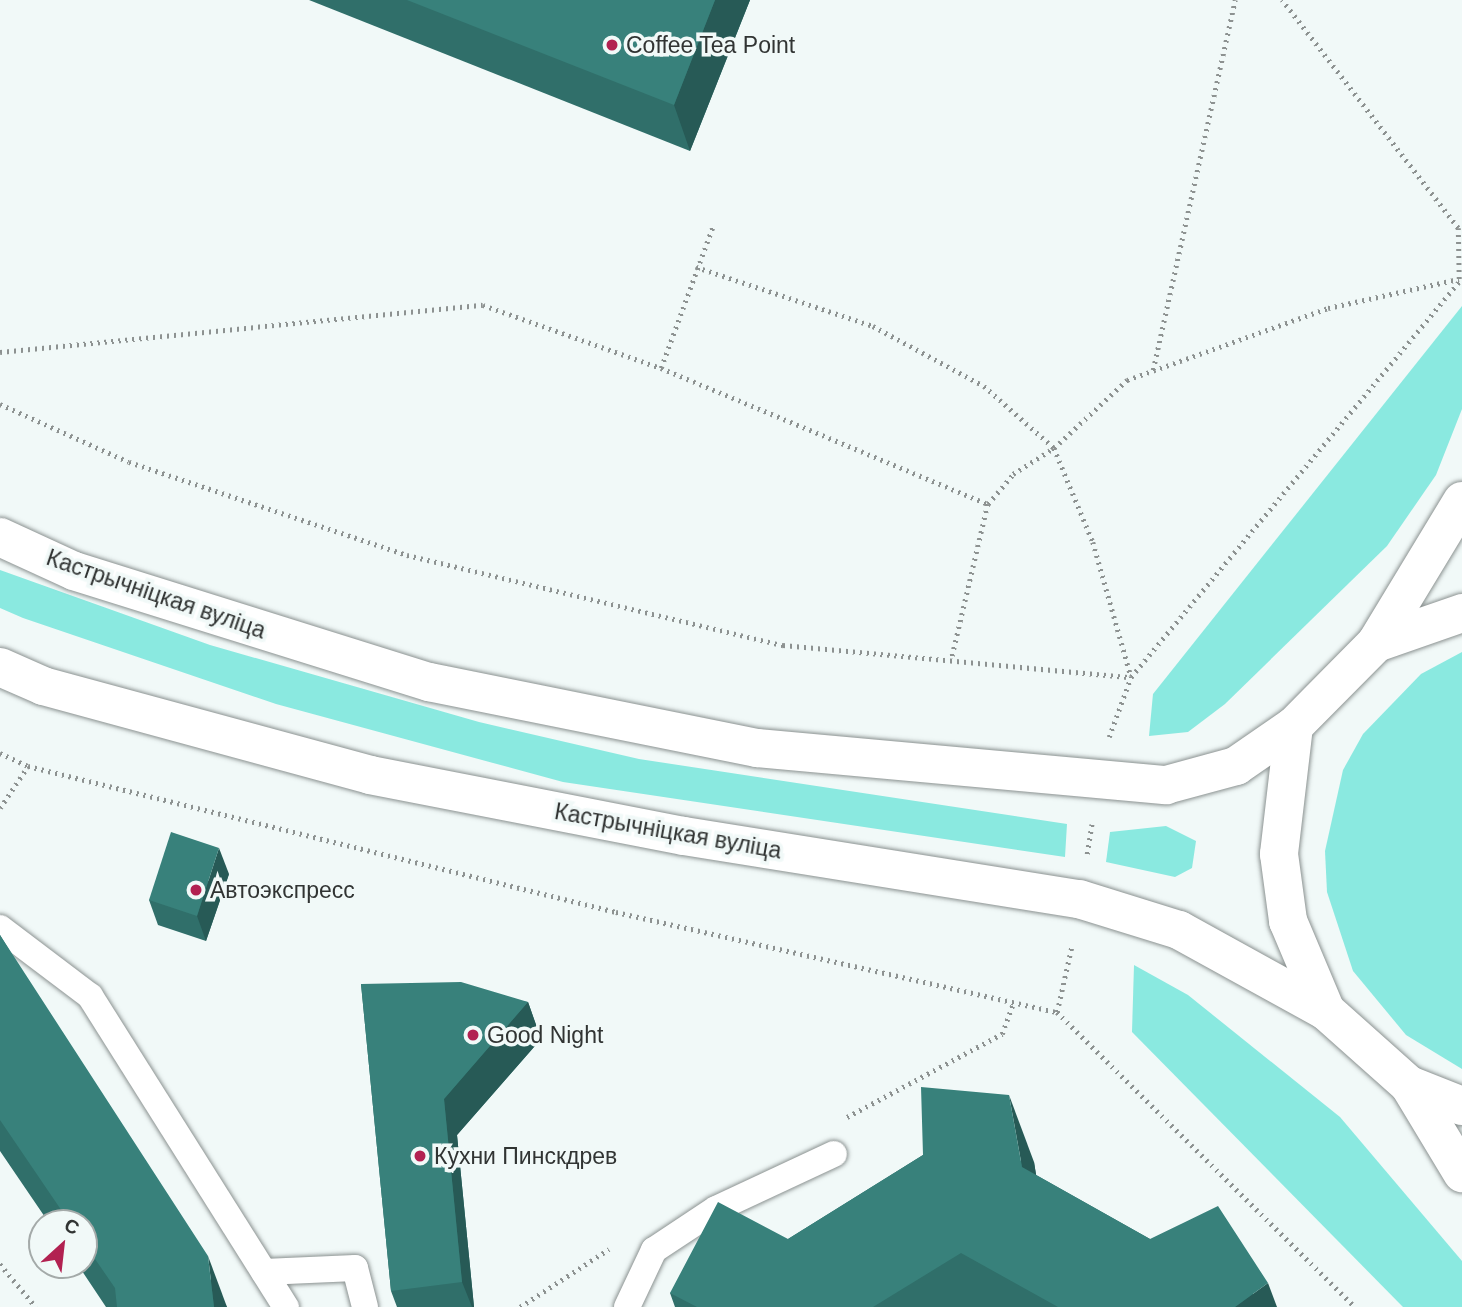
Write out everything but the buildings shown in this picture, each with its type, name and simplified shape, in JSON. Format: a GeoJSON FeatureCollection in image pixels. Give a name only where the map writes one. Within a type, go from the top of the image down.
{"type":"FeatureCollection","features":[{"type":"Feature","properties":{"kind":"main road"},"geometry":{"type":"LineString","coordinates":[[1376,643],[1462,501]]}},
{"type":"Feature","properties":{"kind":"main road","name":"Кастрычніцкая вуліца"},"geometry":{"type":"LineString","coordinates":[[0,537],[74,571],[429,682],[757,748],[1167,785],[1236,766],[1294,726],[1376,643]]}},
{"type":"Feature","properties":{"kind":"main road"},"geometry":{"type":"LineString","coordinates":[[1376,643],[1462,613]]}},
{"type":"Feature","properties":{"kind":"main road","name":"Кастрычніцкая вуліца"},"geometry":{"type":"LineString","coordinates":[[0,667],[43,685],[370,775],[684,836],[1079,899],[1179,930],[1326,1011]]}},
{"type":"Feature","properties":{"kind":"main road"},"geometry":{"type":"LineString","coordinates":[[1294,726],[1279,854],[1288,922],[1326,1011],[1409,1085],[1462,1173]]}},
{"type":"Feature","properties":{"kind":"main road"},"geometry":{"type":"LineString","coordinates":[[1409,1085],[1462,1106]]}},
{"type":"Feature","properties":{"kind":"lane"},"geometry":{"type":"LineString","coordinates":[[0,928],[90,996],[286,1307]]}},
{"type":"Feature","properties":{"kind":"lane"},"geometry":{"type":"LineString","coordinates":[[627,1307],[654,1250],[716,1209],[834,1154]]}},
{"type":"Feature","properties":{"kind":"lane"},"geometry":{"type":"LineString","coordinates":[[264,1272],[355,1268],[365,1307]]}},
{"type":"Feature","properties":{"kind":"path"},"geometry":{"type":"LineString","coordinates":[[1153,371],[1235,0]]}},
{"type":"Feature","properties":{"kind":"path"},"geometry":{"type":"LineString","coordinates":[[1107,743],[1131,677],[1460,279],[1458,228],[1282,0]]}},
{"type":"Feature","properties":{"kind":"path"},"geometry":{"type":"LineString","coordinates":[[661,368],[713,226]]}},
{"type":"Feature","properties":{"kind":"path"},"geometry":{"type":"LineString","coordinates":[[696,267],[873,326],[984,386],[1054,448],[1093,542],[1131,677]]}},
{"type":"Feature","properties":{"kind":"path"},"geometry":{"type":"LineString","coordinates":[[952,658],[988,504],[1013,474],[1054,448],[1127,380],[1328,308],[1460,279]]}},
{"type":"Feature","properties":{"kind":"path"},"geometry":{"type":"LineString","coordinates":[[0,352],[483,305],[661,368],[988,504]]}},
{"type":"Feature","properties":{"kind":"path"},"geometry":{"type":"LineString","coordinates":[[0,404],[129,462],[407,555],[783,645],[952,658],[1131,677]]}},
{"type":"Feature","properties":{"kind":"path"},"geometry":{"type":"LineString","coordinates":[[0,752],[28,766],[616,912],[1057,1012],[1355,1307]]}},
{"type":"Feature","properties":{"kind":"path"},"geometry":{"type":"LineString","coordinates":[[0,808],[28,766]]}},
{"type":"Feature","properties":{"kind":"path"},"geometry":{"type":"LineString","coordinates":[[1057,1012],[1066,984]]}},
{"type":"Feature","properties":{"kind":"path"},"geometry":{"type":"LineString","coordinates":[[520,1307],[623,1241]]}},
{"type":"Feature","properties":{"kind":"path"},"geometry":{"type":"LineString","coordinates":[[0,1264],[36,1307]]}},
{"type":"Feature","properties":{"kind":"shaded area"},"geometry":{"type":"Polygon","coordinates":[[[1462,306],[1462,409],[1436,475],[1387,546],[1225,704],[1188,732],[1149,736],[1153,694],[1462,306]]]}},
{"type":"Feature","properties":{"kind":"shaded area"},"geometry":{"type":"Polygon","coordinates":[[[0,570],[210,645],[479,722],[639,759],[1067,824],[1065,857],[563,782],[276,704],[23,618],[0,608],[0,570]]]}},
{"type":"Feature","properties":{"kind":"shaded area"},"geometry":{"type":"Polygon","coordinates":[[[1462,652],[1462,1069],[1406,1035],[1353,971],[1327,892],[1325,851],[1343,770],[1363,734],[1421,674],[1462,652]]]}},
{"type":"Feature","properties":{"kind":"shaded area"},"geometry":{"type":"Polygon","coordinates":[[[1166,826],[1196,841],[1192,868],[1175,877],[1106,862],[1110,832],[1166,826]]]}},
{"type":"Feature","properties":{"kind":"shaded area"},"geometry":{"type":"Polygon","coordinates":[[[1134,965],[1188,995],[1340,1117],[1462,1261],[1462,1307],[1403,1307],[1132,1032],[1134,965]]]}},
{"type":"Feature","properties":{"kind":"place","name":"Coffee Tea Point"},"geometry":{"type":"Point","coordinates":[612,45]}},
{"type":"Feature","properties":{"kind":"place","name":"Автоэкспресс"},"geometry":{"type":"Point","coordinates":[196,890]}},
{"type":"Feature","properties":{"kind":"place","name":"Good Night"},"geometry":{"type":"Point","coordinates":[473,1035]}},
{"type":"Feature","properties":{"kind":"place","name":"Кухни Пинскдрев"},"geometry":{"type":"Point","coordinates":[420,1156]}}]}
